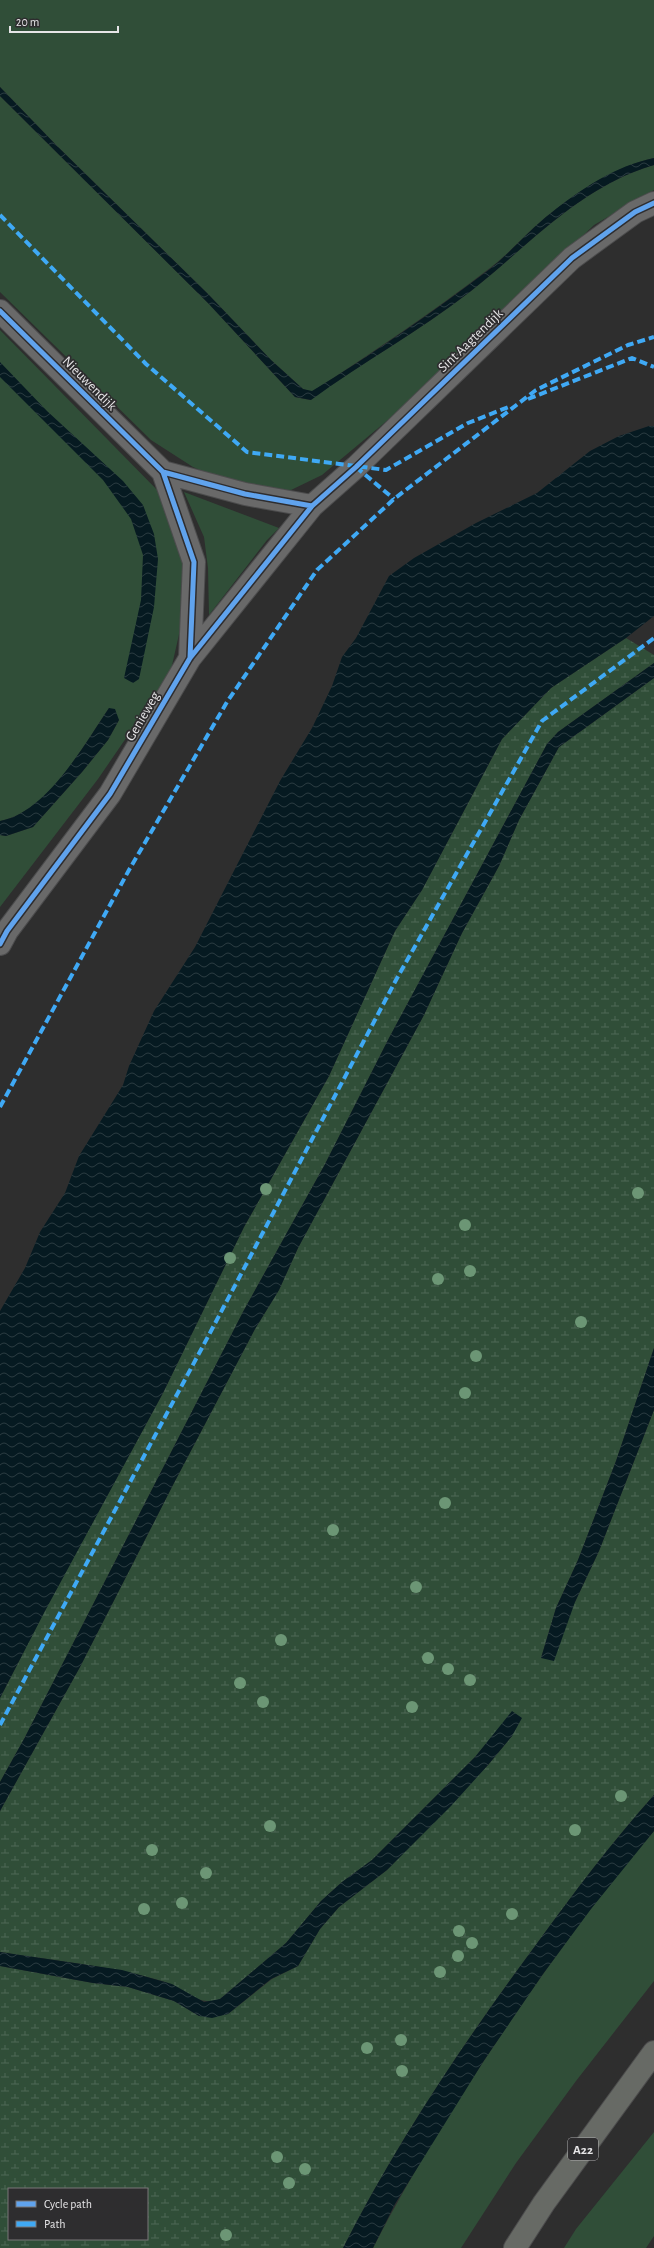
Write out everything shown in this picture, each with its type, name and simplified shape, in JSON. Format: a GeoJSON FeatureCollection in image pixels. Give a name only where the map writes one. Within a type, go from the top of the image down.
{"type":"FeatureCollection","features":[{"type":"Feature","properties":{"kind":"highway","name":"A22"},"geometry":{"type":"LineString","coordinates":[[515,2248],[544,2203],[654,2052]]}},
{"type":"Feature","properties":{"kind":"street","name":"Sint Aagtendijk"},"geometry":{"type":"LineString","coordinates":[[312,506],[356,467],[572,258],[635,212],[654,203]]}},
{"type":"Feature","properties":{"kind":"street","name":"Nieuwendijk"},"geometry":{"type":"LineString","coordinates":[[0,311],[163,472],[194,562],[190,658]]}},
{"type":"Feature","properties":{"kind":"street","name":"Nieuwendijk"},"geometry":{"type":"LineString","coordinates":[[163,472],[245,494],[312,506]]}},
{"type":"Feature","properties":{"kind":"street","name":"Genieweg"},"geometry":{"type":"LineString","coordinates":[[0,944],[7,931],[110,794],[190,658],[312,506]]}},
{"type":"Feature","properties":{"kind":"green space"},"geometry":{"type":"Polygon","coordinates":[[[0,0],[654,0],[654,158],[612,173],[587,187],[543,220],[498,262],[402,332],[312,392],[303,389],[271,360],[208,294],[57,146],[0,87],[0,0]]]}},
{"type":"Feature","properties":{"kind":"green space"},"geometry":{"type":"Polygon","coordinates":[[[0,96],[208,303],[295,397],[310,400],[452,306],[493,273],[535,236],[579,202],[603,187],[654,165],[654,190],[594,225],[407,404],[322,475],[291,490],[258,489],[229,483],[193,467],[151,440],[0,292],[0,96]]]}},
{"type":"Feature","properties":{"kind":"green space"},"geometry":{"type":"Polygon","coordinates":[[[0,330],[165,498],[191,582],[170,674],[98,779],[0,907],[0,835],[6,836],[33,827],[82,772],[108,740],[119,720],[109,708],[76,758],[49,791],[34,805],[17,815],[0,821],[0,330]]]}},
{"type":"Feature","properties":{"kind":"green space"},"geometry":{"type":"Polygon","coordinates":[[[184,492],[279,528],[267,540],[209,615],[208,568],[204,537],[184,492]]]}},
{"type":"Feature","properties":{"kind":"green space"},"geometry":{"type":"Polygon","coordinates":[[[626,638],[654,655],[654,663],[558,732],[547,744],[389,1038],[324,1166],[244,1310],[24,1739],[0,1782],[0,1698],[45,1610],[163,1393],[244,1227],[329,1076],[395,931],[422,890],[502,739],[551,688],[626,638]]]}},
{"type":"Feature","properties":{"kind":"green space"},"geometry":{"type":"Polygon","coordinates":[[[654,678],[654,1348],[616,1461],[578,1560],[556,1608],[541,1658],[575,1602],[599,1551],[654,1410],[654,1795],[580,1885],[459,2053],[410,2129],[364,2208],[343,2248],[0,2248],[0,1966],[93,1983],[128,1987],[174,2001],[199,2016],[228,2014],[272,1979],[298,1966],[320,1929],[339,1907],[387,1870],[488,1765],[512,1736],[491,1738],[475,1757],[372,1860],[342,1882],[321,1901],[286,1943],[220,1999],[205,2001],[197,1999],[162,1981],[122,1971],[0,1952],[0,1811],[80,1667],[255,1329],[279,1290],[298,1248],[424,1015],[462,933],[499,866],[519,820],[559,747],[654,678]]]}},
{"type":"Feature","properties":{"kind":"green space"},"geometry":{"type":"Polygon","coordinates":[[[654,1831],[654,1981],[576,2081],[516,2163],[461,2248],[373,2248],[422,2159],[495,2044],[581,1921],[654,1831]]]}},
{"type":"Feature","properties":{"kind":"green space"},"geometry":{"type":"Polygon","coordinates":[[[654,2132],[654,2236],[646,2248],[564,2248],[576,2229],[654,2132]]]}},
{"type":"Feature","properties":{"kind":"water"},"geometry":{"type":"Polygon","coordinates":[[[0,87],[57,146],[208,294],[271,360],[303,389],[312,391],[425,317],[490,269],[543,220],[586,187],[612,173],[640,162],[654,158],[654,165],[603,187],[579,202],[535,236],[493,273],[452,306],[311,400],[295,397],[208,303],[0,96],[0,87]]]}},
{"type":"Feature","properties":{"kind":"water"},"geometry":{"type":"Polygon","coordinates":[[[0,362],[47,411],[123,481],[143,505],[154,534],[158,559],[154,607],[139,679],[133,683],[124,678],[141,600],[143,555],[131,519],[103,480],[0,377],[0,362]]]}},
{"type":"Feature","properties":{"kind":"water"},"geometry":{"type":"Polygon","coordinates":[[[649,426],[654,426],[654,616],[626,638],[551,688],[502,739],[422,890],[395,931],[329,1076],[244,1227],[163,1393],[45,1611],[0,1698],[0,1311],[25,1268],[40,1232],[65,1193],[79,1156],[123,1085],[129,1066],[154,1011],[195,947],[280,781],[312,728],[332,686],[342,657],[356,638],[389,576],[414,558],[476,523],[537,493],[590,451],[619,436],[649,426]]]}},
{"type":"Feature","properties":{"kind":"water"},"geometry":{"type":"Polygon","coordinates":[[[654,663],[654,678],[559,747],[519,820],[499,866],[462,933],[424,1015],[298,1248],[279,1290],[255,1329],[80,1667],[0,1811],[0,1782],[24,1739],[244,1310],[324,1166],[389,1038],[547,744],[558,732],[654,663]]]}},
{"type":"Feature","properties":{"kind":"water"},"geometry":{"type":"Polygon","coordinates":[[[109,708],[115,709],[119,720],[108,740],[82,772],[33,827],[6,836],[0,835],[0,821],[17,815],[33,805],[48,791],[76,758],[109,708]]]}},
{"type":"Feature","properties":{"kind":"water"},"geometry":{"type":"Polygon","coordinates":[[[654,1348],[654,1410],[599,1551],[575,1602],[554,1661],[541,1658],[556,1608],[578,1560],[616,1461],[654,1348]]]}},
{"type":"Feature","properties":{"kind":"water"},"geometry":{"type":"Polygon","coordinates":[[[512,1711],[522,1718],[512,1736],[451,1806],[387,1870],[339,1907],[320,1929],[298,1966],[271,1979],[228,2014],[212,2018],[199,2016],[174,2001],[128,1987],[93,1983],[0,1966],[0,1952],[122,1970],[172,1984],[204,2002],[220,1999],[286,1943],[321,1901],[342,1882],[372,1860],[475,1757],[512,1711]]]}},
{"type":"Feature","properties":{"kind":"water"},"geometry":{"type":"Polygon","coordinates":[[[654,1795],[654,1831],[591,1909],[543,1974],[483,2062],[395,2204],[373,2248],[343,2248],[364,2208],[410,2129],[459,2053],[580,1885],[654,1795]]]}},
{"type":"Feature","properties":{"kind":"marked path"},"geometry":{"type":"LineString","coordinates":[[0,215],[146,364],[247,452],[386,470],[468,423],[511,406]]}},
{"type":"Feature","properties":{"kind":"marked path"},"geometry":{"type":"LineString","coordinates":[[0,1107],[129,870],[227,702],[317,570],[394,499],[536,390],[628,345],[654,337]]}},
{"type":"Feature","properties":{"kind":"marked path"},"geometry":{"type":"LineString","coordinates":[[528,399],[632,358],[654,367]]}},
{"type":"Feature","properties":{"kind":"marked path"},"geometry":{"type":"LineString","coordinates":[[356,467],[394,499]]}},
{"type":"Feature","properties":{"kind":"marked path"},"geometry":{"type":"LineString","coordinates":[[0,1725],[211,1331],[396,980],[542,721],[654,638]]}},
{"type":"Feature","properties":{"kind":"cycle path"},"geometry":{"type":"LineString","coordinates":[[0,944],[7,931],[110,794],[190,658],[312,506],[356,467],[572,258],[635,212],[654,203]]}},
{"type":"Feature","properties":{"kind":"cycle path"},"geometry":{"type":"LineString","coordinates":[[0,311],[163,472],[194,562],[190,658]]}},
{"type":"Feature","properties":{"kind":"cycle path"},"geometry":{"type":"LineString","coordinates":[[163,472],[245,494],[312,506]]}}]}
